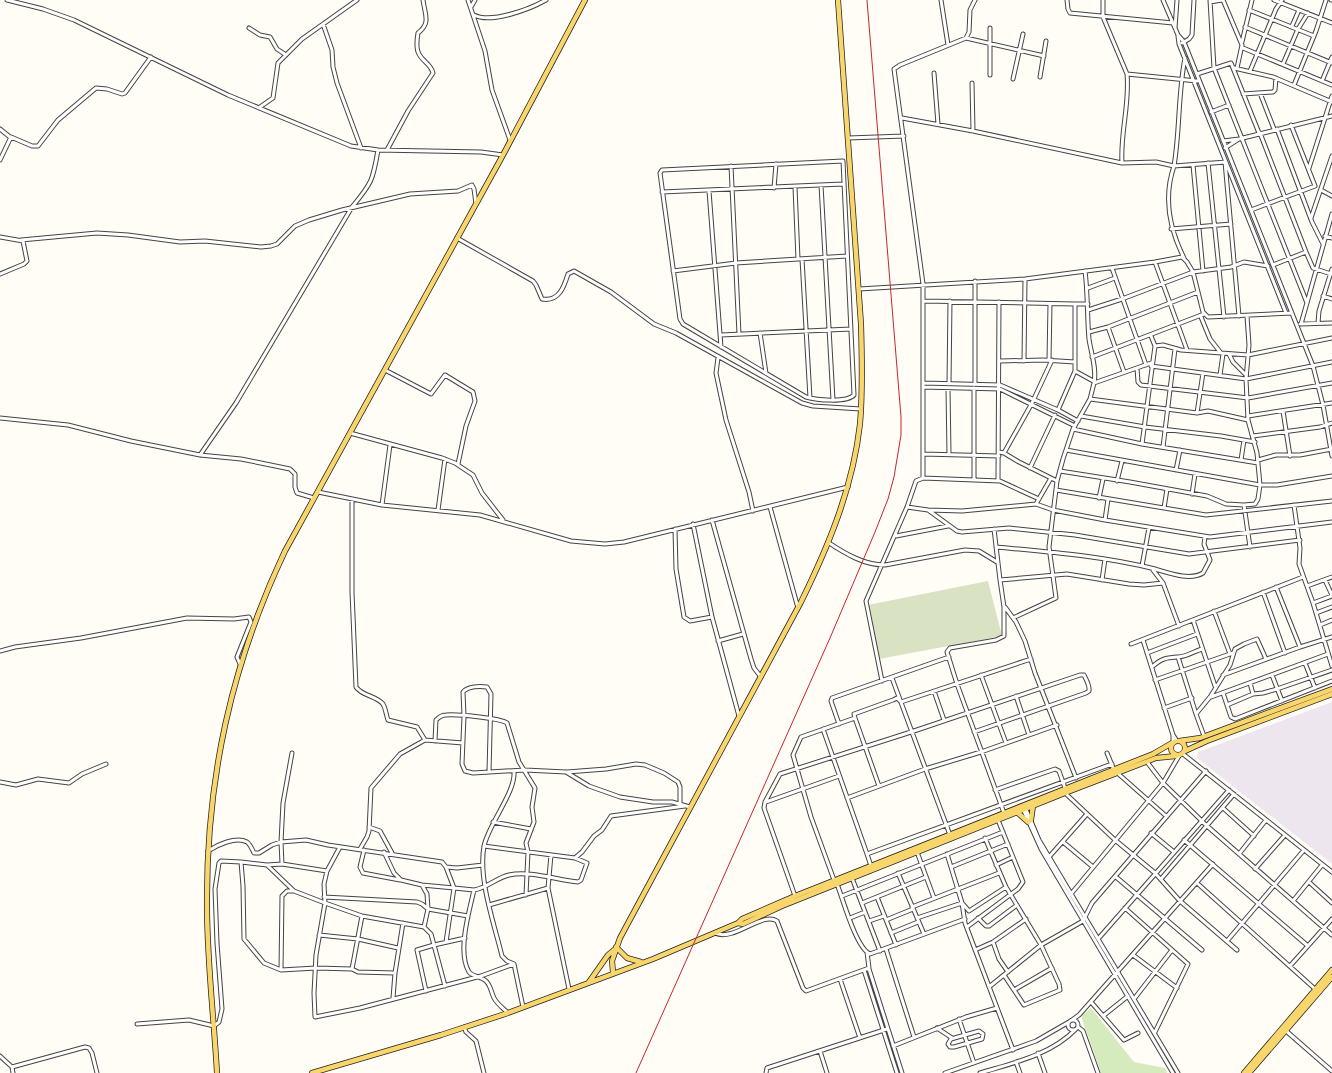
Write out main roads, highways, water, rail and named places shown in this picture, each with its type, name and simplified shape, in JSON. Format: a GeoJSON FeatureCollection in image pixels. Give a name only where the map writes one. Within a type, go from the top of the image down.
{"type":"FeatureCollection","features":[{"type":"Feature","properties":{"kind":"main road"},"geometry":{"type":"LineString","coordinates":[[613,972],[612,965],[616,948],[688,806],[798,609],[829,543],[848,487],[861,409],[862,356],[859,289],[838,0]]}},
{"type":"Feature","properties":{"kind":"main road"},"geometry":{"type":"LineString","coordinates":[[218,1073],[207,915],[208,851],[218,757],[240,664],[274,574],[317,492],[503,155],[583,1]]}},
{"type":"Feature","properties":{"kind":"main road"},"geometry":{"type":"LineString","coordinates":[[312,1073],[508,1013],[715,933],[795,896],[852,878],[998,820],[1024,807],[1033,806],[1114,769],[1153,754],[1175,742],[1204,736],[1332,689]]}},
{"type":"Feature","properties":{"kind":"main road"},"geometry":{"type":"LineString","coordinates":[[1114,769],[1181,754],[1208,741],[1332,694]]}},
{"type":"Feature","properties":{"kind":"main road"},"geometry":{"type":"LineString","coordinates":[[1175,742],[1171,751],[1181,754]]}},
{"type":"Feature","properties":{"kind":"main road"},"geometry":{"type":"LineString","coordinates":[[1175,742],[1184,744],[1181,754]]}},
{"type":"Feature","properties":{"kind":"main road"},"geometry":{"type":"LineString","coordinates":[[738,923],[743,924],[871,866],[916,851],[950,834],[1065,791]]}},
{"type":"Feature","properties":{"kind":"main road"},"geometry":{"type":"LineString","coordinates":[[1017,812],[1029,821],[1033,806]]}},
{"type":"Feature","properties":{"kind":"main road"},"geometry":{"type":"LineString","coordinates":[[616,948],[626,958],[642,962]]}},
{"type":"Feature","properties":{"kind":"main road"},"geometry":{"type":"LineString","coordinates":[[588,982],[608,955],[616,948]]}},
{"type":"Feature","properties":{"kind":"main road"},"geometry":{"type":"LineString","coordinates":[[1249,1073],[1332,970]]}},
{"type":"Feature","properties":{"kind":"main road"},"geometry":{"type":"LineString","coordinates":[[1244,1073],[1332,977]]}},
{"type":"Feature","properties":{"kind":"railway"},"geometry":{"type":"LineString","coordinates":[[636,1073],[830,638],[875,532],[888,499],[894,477],[901,435],[901,417],[867,0]]}}]}
